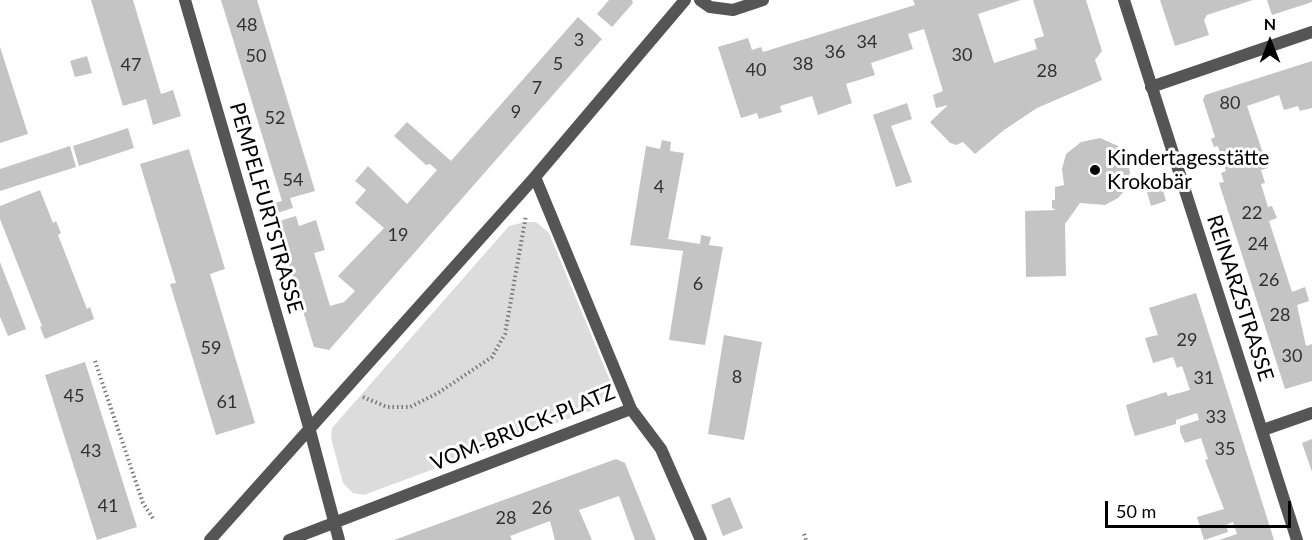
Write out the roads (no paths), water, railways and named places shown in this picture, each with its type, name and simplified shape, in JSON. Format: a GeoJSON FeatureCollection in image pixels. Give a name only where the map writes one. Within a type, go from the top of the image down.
{"type":"FeatureCollection","features":[{"type":"Feature","properties":{"kind":"street","name":"PEMPELFURTSTRASSE"},"geometry":{"type":"LineString","coordinates":[[185,0],[309,427]]}},
{"type":"Feature","properties":{"kind":"street"},"geometry":{"type":"LineString","coordinates":[[210,540],[535,177],[685,0]]}},
{"type":"Feature","properties":{"kind":"street"},"geometry":{"type":"LineString","coordinates":[[700,0],[710,7],[733,10],[763,0]]}},
{"type":"Feature","properties":{"kind":"street","name":"REINARZSTRASSE"},"geometry":{"type":"LineString","coordinates":[[1124,0],[1297,540]]}},
{"type":"Feature","properties":{"kind":"street"},"geometry":{"type":"LineString","coordinates":[[1151,87],[1312,32]]}},
{"type":"Feature","properties":{"kind":"street","name":"VOM-BRUCK-PLATZ"},"geometry":{"type":"LineString","coordinates":[[289,540],[631,409],[535,177]]}},
{"type":"Feature","properties":{"kind":"street"},"geometry":{"type":"LineString","coordinates":[[631,409],[661,449],[701,540]]}},
{"type":"Feature","properties":{"kind":"street"},"geometry":{"type":"LineString","coordinates":[[1263,430],[1312,413]]}},
{"type":"Feature","properties":{"kind":"street"},"geometry":{"type":"LineString","coordinates":[[309,427],[339,540]]}},
{"type":"Feature","properties":{"kind":"place","name":"Kindertagesstätte Krokobär"},"geometry":{"type":"Point","coordinates":[1095,170]}}]}
